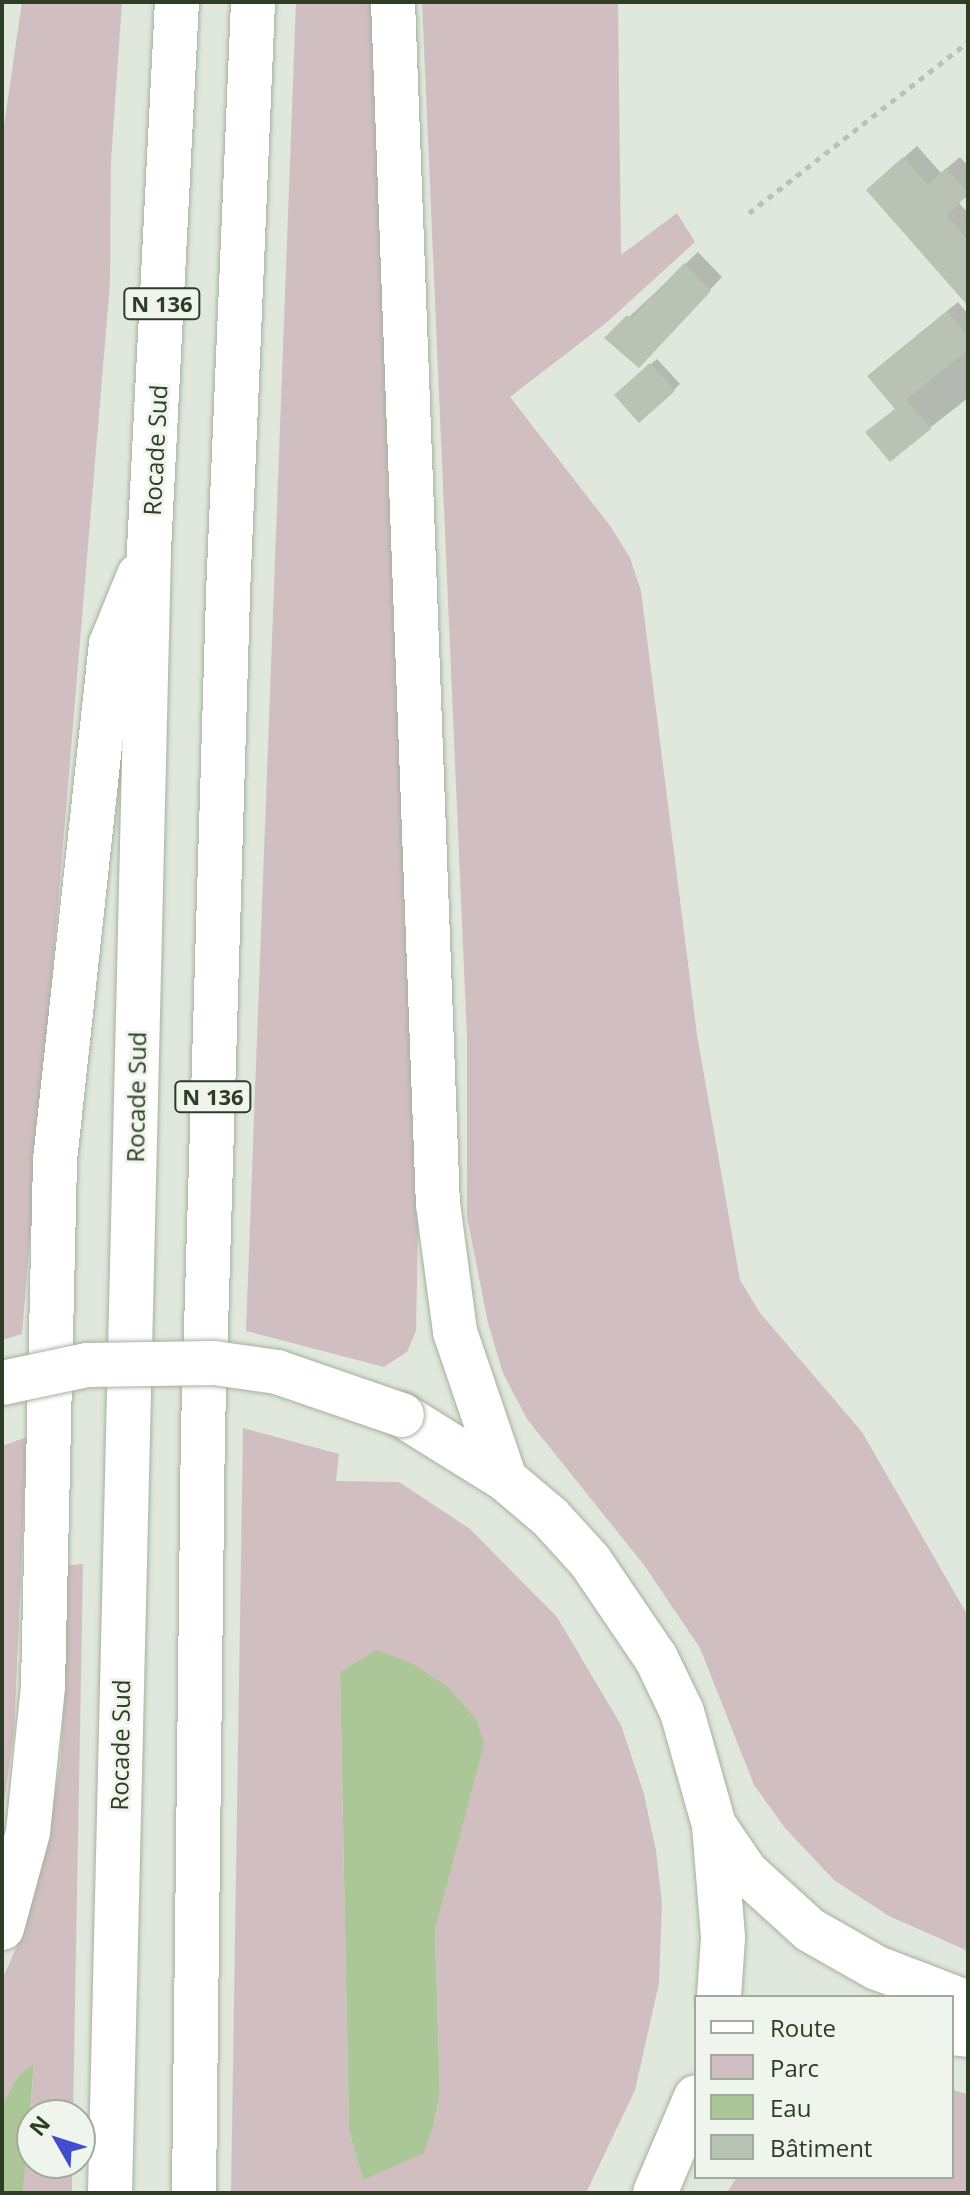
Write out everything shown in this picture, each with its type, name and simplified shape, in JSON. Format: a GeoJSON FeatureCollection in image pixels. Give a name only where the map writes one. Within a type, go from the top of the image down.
{"type":"FeatureCollection","features":[{"type":"Feature","properties":{"kind":"main road","name":"Rocade Sud"},"geometry":{"type":"LineString","coordinates":[[110,2193],[149,550],[177,2]]}},
{"type":"Feature","properties":{"kind":"main road","name":"N 136"},"geometry":{"type":"LineString","coordinates":[[194,2193],[204,1397],[227,610],[253,2]]}},
{"type":"Feature","properties":{"kind":"main road"},"geometry":{"type":"LineString","coordinates":[[393,2],[438,1204],[455,1332],[505,1479]]}},
{"type":"Feature","properties":{"kind":"main road"},"geometry":{"type":"LineString","coordinates":[[2,1928],[28,1832],[42,1700],[57,1144],[111,644],[149,550]]}},
{"type":"Feature","properties":{"kind":"main road"},"geometry":{"type":"LineString","coordinates":[[2,1383],[87,1365],[214,1363],[277,1372],[402,1415],[505,1479],[590,1561],[649,1646],[682,1712],[714,1825],[723,1938],[719,1995]]}},
{"type":"Feature","properties":{"kind":"main road"},"geometry":{"type":"LineString","coordinates":[[714,1825],[746,1872],[810,1930],[877,1968],[947,1995]]}},
{"type":"Feature","properties":{"kind":"main road"},"geometry":{"type":"LineString","coordinates":[[655,2193],[694,2104]]}},
{"type":"Feature","properties":{"kind":"path"},"geometry":{"type":"LineString","coordinates":[[749,213],[968,42]]}},
{"type":"Feature","properties":{"kind":"green space"},"geometry":{"type":"Polygon","coordinates":[[[22,2],[122,2],[111,161],[110,283],[22,1334],[2,1340],[2,139],[22,2]]]}},
{"type":"Feature","properties":{"kind":"green space"},"geometry":{"type":"Polygon","coordinates":[[[296,2],[380,2],[418,1228],[416,1331],[407,1352],[384,1367],[246,1331],[296,2]]]}},
{"type":"Feature","properties":{"kind":"green space"},"geometry":{"type":"Polygon","coordinates":[[[422,2],[618,2],[621,255],[677,213],[695,242],[606,323],[510,397],[611,527],[630,558],[641,591],[697,1035],[740,1280],[760,1313],[862,1432],[968,1616],[968,1951],[889,1916],[834,1880],[785,1828],[754,1785],[700,1648],[644,1565],[527,1419],[503,1373],[488,1323],[467,1217],[467,1038],[422,2]]]}},
{"type":"Feature","properties":{"kind":"green space"},"geometry":{"type":"Polygon","coordinates":[[[243,1428],[339,1454],[336,1481],[399,1482],[470,1529],[557,1617],[621,1725],[644,1794],[656,1851],[662,1904],[659,1983],[635,2090],[586,2193],[231,2193],[243,1428]],[[340,1672],[349,2130],[363,2180],[434,2123],[440,2095],[435,1929],[441,1898],[340,1672]]]}},
{"type":"Feature","properties":{"kind":"green space"},"geometry":{"type":"Polygon","coordinates":[[[27,1437],[14,1733],[2,1818],[2,1446],[27,1437]]]}},
{"type":"Feature","properties":{"kind":"green space"},"geometry":{"type":"Polygon","coordinates":[[[83,1564],[73,2099],[31,2099],[34,2065],[18,2076],[2,2105],[2,1980],[19,1941],[46,1844],[60,1766],[65,1684],[63,1566],[83,1564]]]}},
{"type":"Feature","properties":{"kind":"green space"},"geometry":{"type":"Polygon","coordinates":[[[954,2090],[968,2094],[968,2193],[727,2193],[736,2179],[954,2179],[954,2090]]]}},
{"type":"Feature","properties":{"kind":"green space"},"geometry":{"type":"Polygon","coordinates":[[[24,2179],[72,2179],[72,2193],[23,2193],[24,2179]]]}},
{"type":"Feature","properties":{"kind":"water"},"geometry":{"type":"Polygon","coordinates":[[[377,1650],[411,1663],[448,1687],[477,1721],[484,1744],[435,1929],[440,2095],[434,2122],[424,2153],[363,2180],[349,2130],[340,1672],[377,1650]]]}},
{"type":"Feature","properties":{"kind":"water"},"geometry":{"type":"Polygon","coordinates":[[[34,2064],[31,2099],[16,2099],[16,2179],[24,2179],[23,2193],[2,2193],[2,2105],[18,2076],[34,2064]]]}},
{"type":"Feature","properties":{"kind":"building"},"geometry":{"type":"Polygon","coordinates":[[[903,157],[928,185],[946,168],[968,193],[947,216],[968,240],[968,306],[866,190],[903,157]]]}},
{"type":"Feature","properties":{"kind":"building"},"geometry":{"type":"Polygon","coordinates":[[[684,263],[711,291],[639,368],[604,338],[627,315],[632,318],[684,263]]]}},
{"type":"Feature","properties":{"kind":"building"},"geometry":{"type":"Polygon","coordinates":[[[947,311],[968,337],[968,350],[895,409],[867,376],[947,311]]]}},
{"type":"Feature","properties":{"kind":"building"},"geometry":{"type":"Polygon","coordinates":[[[650,363],[675,391],[639,423],[614,395],[650,363]]]}},
{"type":"Feature","properties":{"kind":"building"},"geometry":{"type":"Polygon","coordinates":[[[907,400],[931,429],[890,462],[865,432],[907,400]]]}}]}
